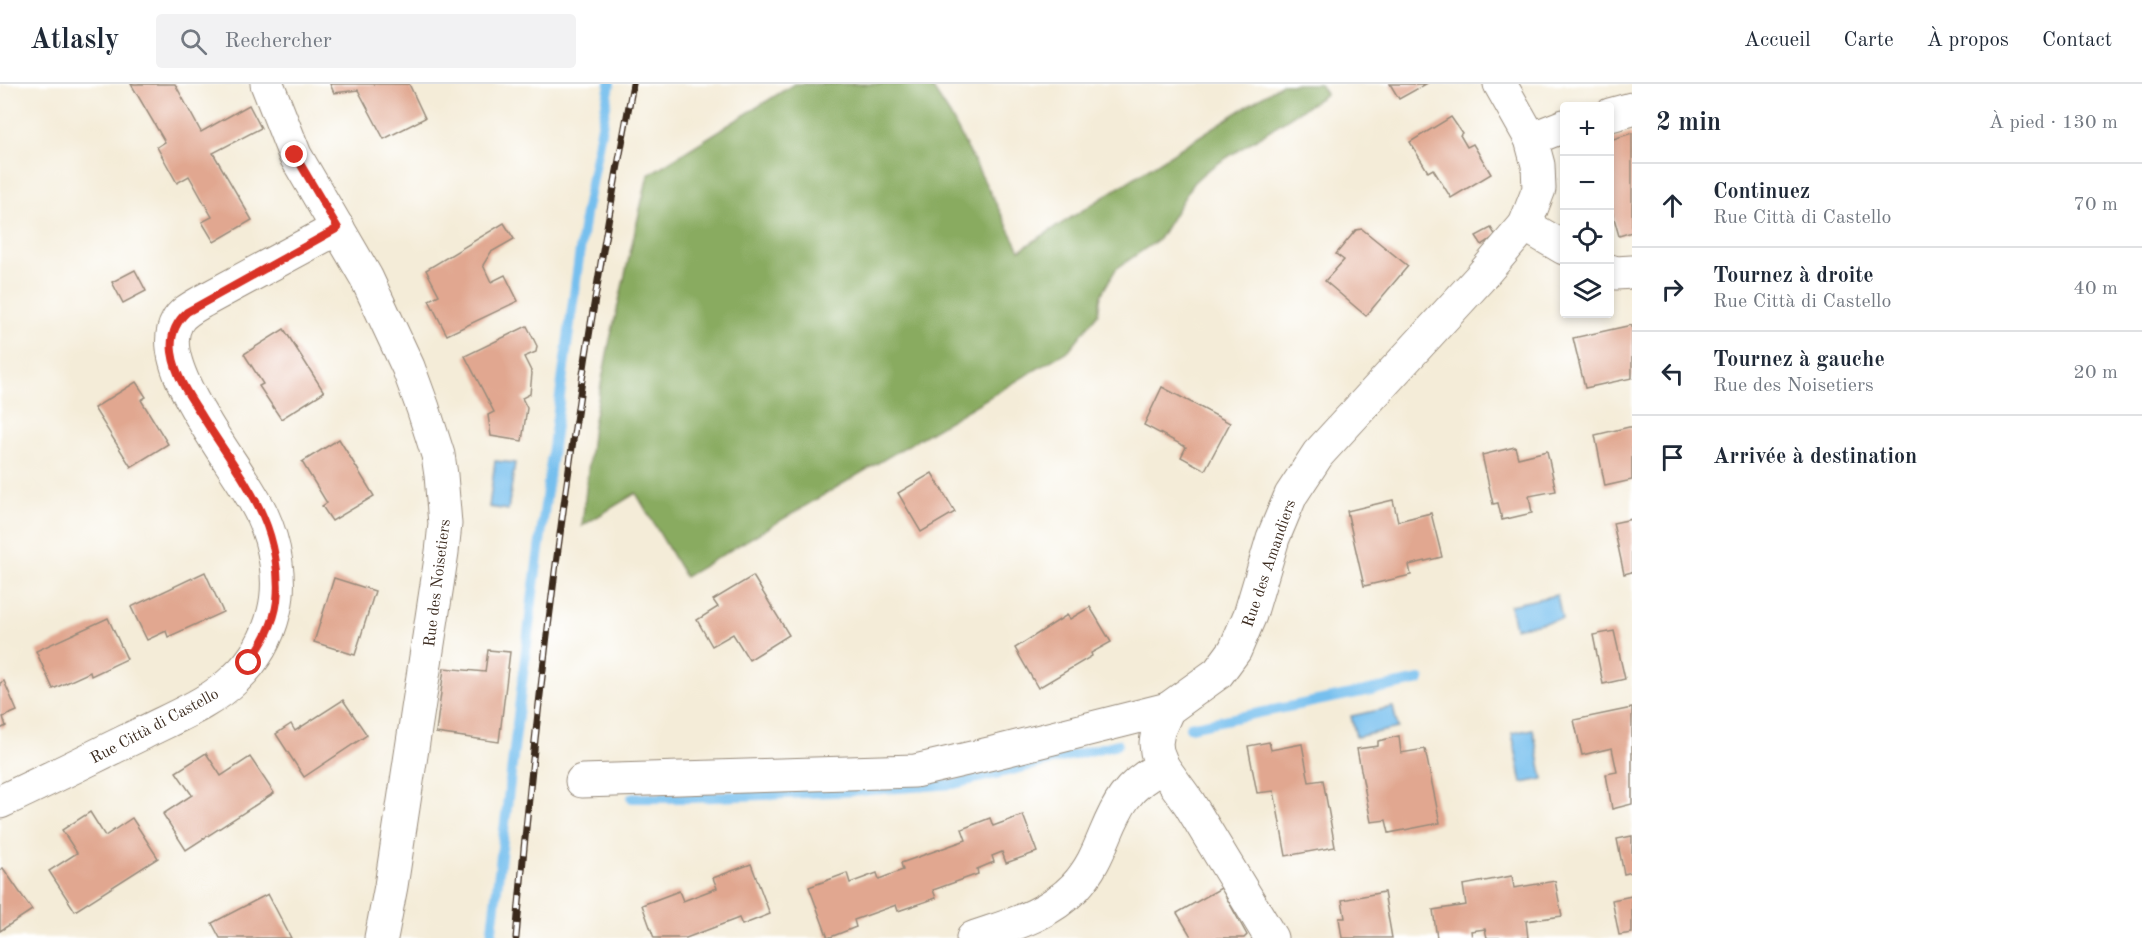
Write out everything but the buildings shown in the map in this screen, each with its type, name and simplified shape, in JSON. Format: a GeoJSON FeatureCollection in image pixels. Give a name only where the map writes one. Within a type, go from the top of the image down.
{"type":"FeatureCollection","features":[{"type":"Feature","properties":{"kind":"street","name":"Rue des Noisetiers"},"geometry":{"type":"LineString","coordinates":[[267,84],[295,155],[371,287],[412,377],[438,455],[445,524],[442,552],[392,886],[381,938]]}},
{"type":"Feature","properties":{"kind":"street","name":"Rue des Amandiers"},"geometry":{"type":"LineString","coordinates":[[1168,709],[1218,673],[1235,650],[1250,615],[1273,538],[1291,495],[1318,454],[1479,279],[1525,225],[1539,189],[1538,165],[1530,139],[1500,84]]}},
{"type":"Feature","properties":{"kind":"street"},"geometry":{"type":"LineString","coordinates":[[1614,114],[1632,109]]}},
{"type":"Feature","properties":{"kind":"street"},"geometry":{"type":"LineString","coordinates":[[1530,139],[1560,128]]}},
{"type":"Feature","properties":{"kind":"street"},"geometry":{"type":"LineString","coordinates":[[1525,225],[1560,246]]}},
{"type":"Feature","properties":{"kind":"street","name":"Rue Città di Castello"},"geometry":{"type":"LineString","coordinates":[[0,802],[225,688],[249,663],[263,642],[271,624],[276,602],[275,564],[269,531],[254,499],[184,387],[172,352],[173,330],[177,321],[205,300],[338,228]]}},
{"type":"Feature","properties":{"kind":"street"},"geometry":{"type":"LineString","coordinates":[[1614,272],[1632,272]]}},
{"type":"Feature","properties":{"kind":"street"},"geometry":{"type":"LineString","coordinates":[[1168,709],[1161,721],[1156,743],[1163,767],[1195,812],[1271,938]]}},
{"type":"Feature","properties":{"kind":"street"},"geometry":{"type":"LineString","coordinates":[[582,781],[915,771],[1168,709]]}},
{"type":"Feature","properties":{"kind":"street"},"geometry":{"type":"LineString","coordinates":[[973,938],[1035,916],[1065,896],[1077,885],[1093,860],[1126,793],[1147,775],[1163,767]]}},
{"type":"Feature","properties":{"kind":"green space"},"geometry":{"type":"Polygon","coordinates":[[[794,84],[930,84],[950,115],[1020,250],[1282,84],[1320,84],[1326,94],[1206,171],[1193,183],[1159,239],[1116,269],[1101,295],[1098,314],[1069,350],[685,577],[636,493],[582,526],[593,425],[609,344],[648,175],[794,84]]]}},
{"type":"Feature","properties":{"kind":"water"},"geometry":{"type":"Polygon","coordinates":[[[495,461],[515,463],[508,510],[489,507],[495,461]]]}},
{"type":"Feature","properties":{"kind":"water"},"geometry":{"type":"Polygon","coordinates":[[[1557,595],[1562,619],[1515,628],[1510,605],[1557,595]]]}},
{"type":"Feature","properties":{"kind":"water"},"geometry":{"type":"Polygon","coordinates":[[[1393,707],[1398,728],[1356,737],[1351,716],[1393,707]]]}},
{"type":"Feature","properties":{"kind":"water"},"geometry":{"type":"Polygon","coordinates":[[[1533,729],[1543,779],[1522,783],[1512,733],[1533,729]]]}},
{"type":"Feature","properties":{"kind":"waterway"},"geometry":{"type":"LineString","coordinates":[[491,938],[533,593],[585,214],[610,84]]}},
{"type":"Feature","properties":{"kind":"waterway"},"geometry":{"type":"LineString","coordinates":[[1190,727],[1420,680]]}},
{"type":"Feature","properties":{"kind":"waterway"},"geometry":{"type":"LineString","coordinates":[[632,798],[856,791],[954,784],[1118,744]]}},
{"type":"Feature","properties":{"kind":"railway"},"geometry":{"type":"LineString","coordinates":[[516,938],[537,723],[563,510],[595,296],[633,84]]}},
{"type":"Feature","properties":{"kind":"route"},"geometry":{"type":"LineString","coordinates":[[249,663],[263,642],[271,624],[276,602],[277,584],[269,531],[254,499],[184,387],[176,368],[172,340],[177,321],[187,312],[338,228],[295,155]]}}]}
